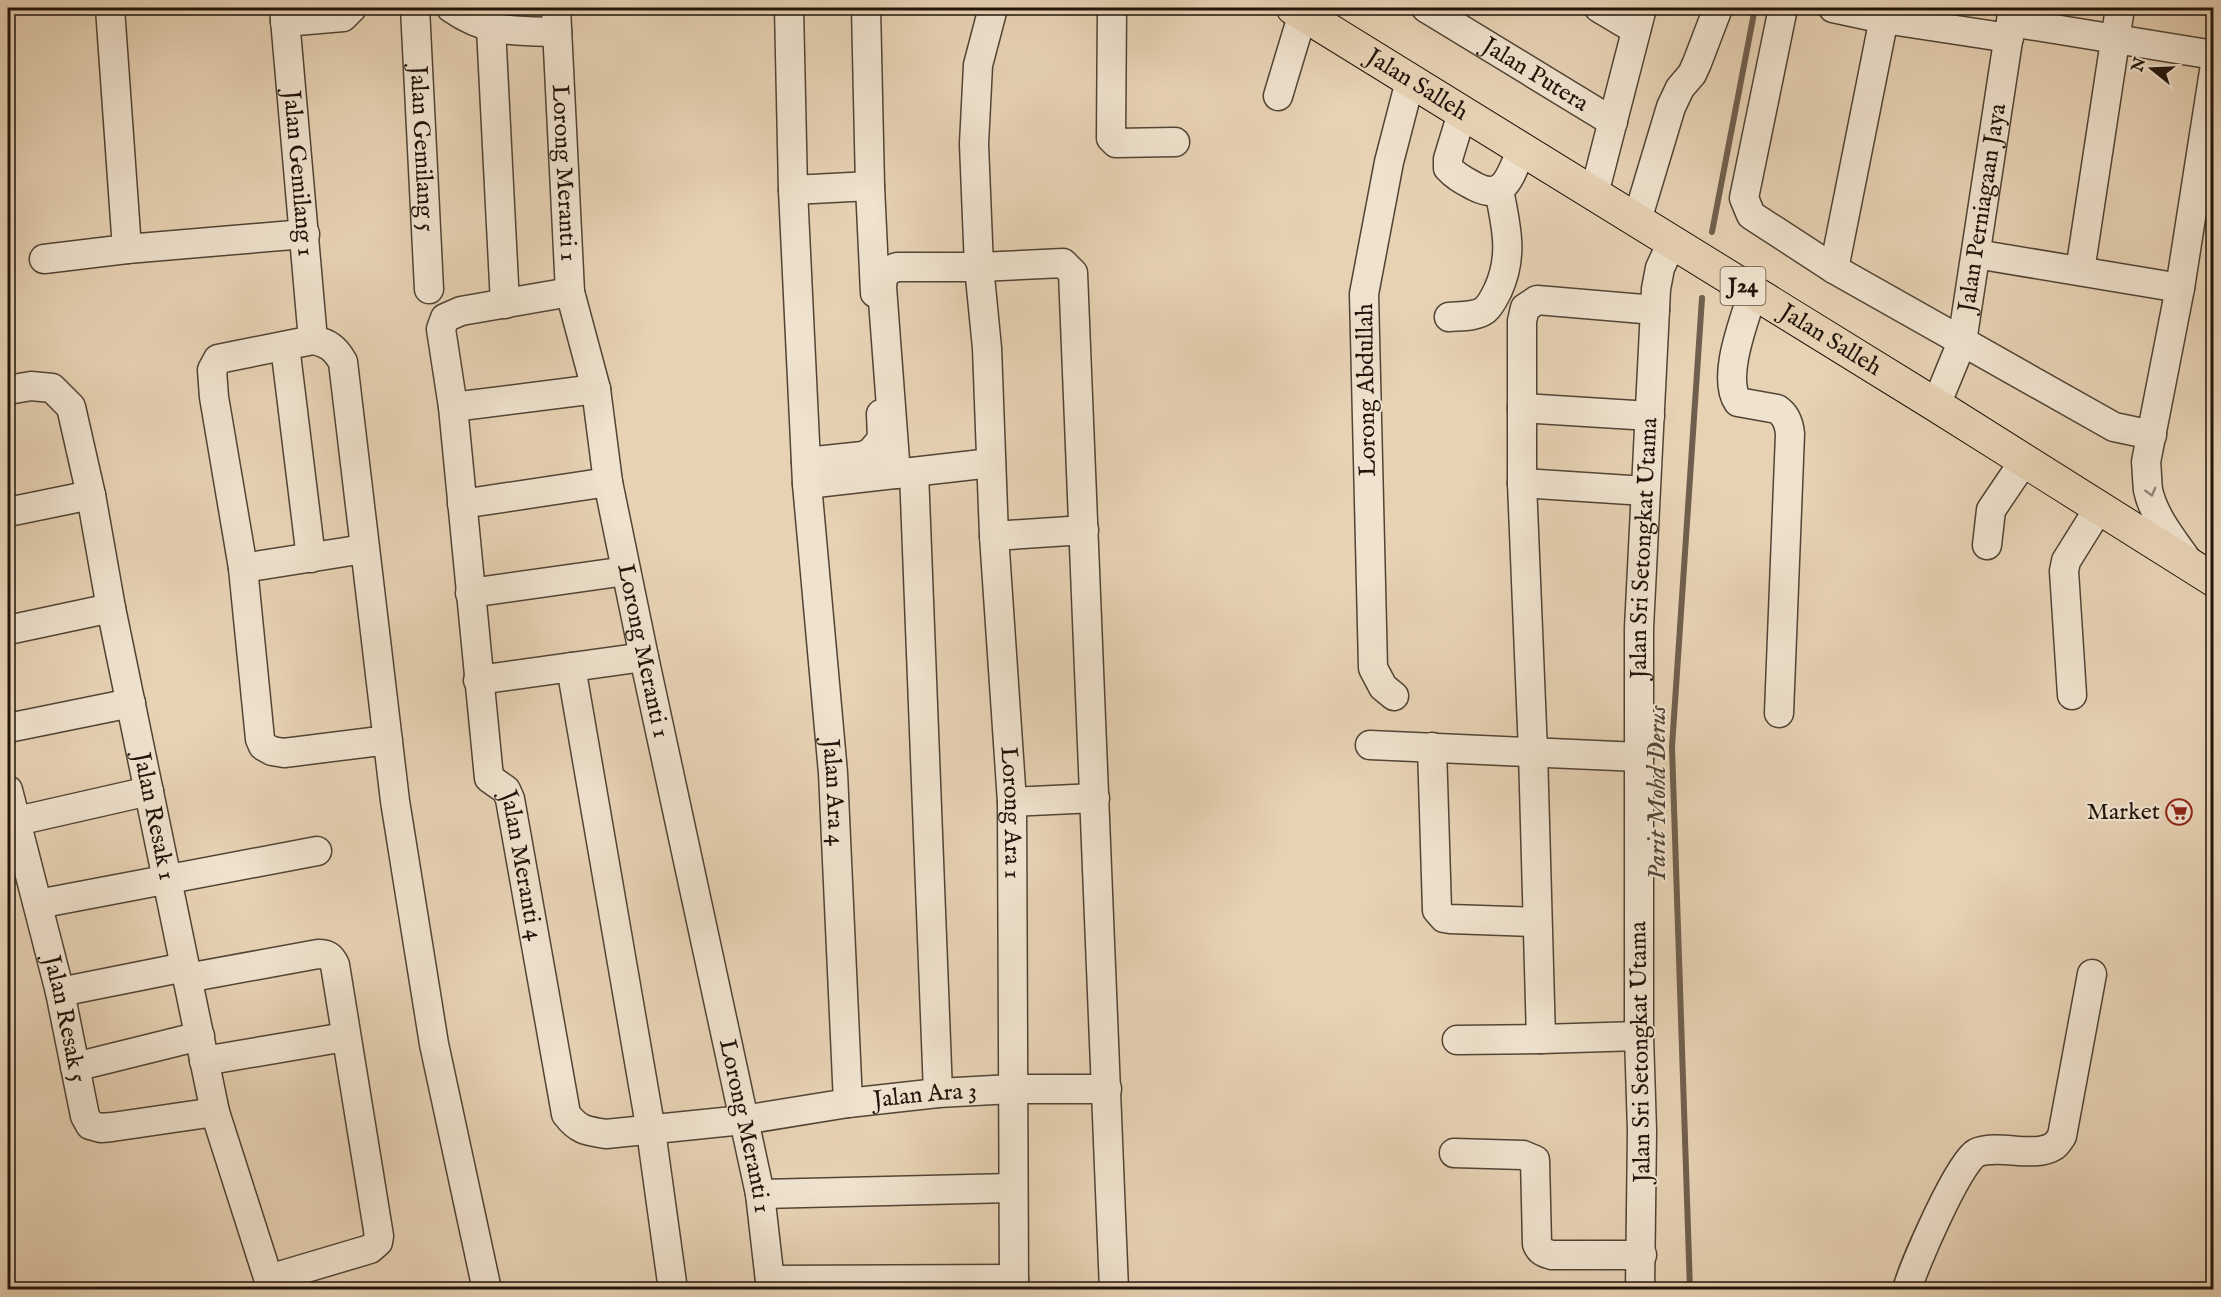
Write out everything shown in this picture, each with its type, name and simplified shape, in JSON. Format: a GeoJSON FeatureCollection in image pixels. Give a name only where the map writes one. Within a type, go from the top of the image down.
{"type":"FeatureCollection","features":[{"type":"Feature","properties":{"kind":"main road","name":"Jalan Salleh"},"geometry":{"type":"LineString","coordinates":[[1298,10],[2203,573]]}},
{"type":"Feature","properties":{"kind":"street"},"geometry":{"type":"LineString","coordinates":[[110,8],[127,249]]}},
{"type":"Feature","properties":{"kind":"street"},"geometry":{"type":"LineString","coordinates":[[285,15],[343,17],[352,8]]}},
{"type":"Feature","properties":{"kind":"street","name":"Jalan Gemilang 5"},"geometry":{"type":"LineString","coordinates":[[416,8],[429,289]]}},
{"type":"Feature","properties":{"kind":"street"},"geometry":{"type":"LineString","coordinates":[[451,8],[469,20],[491,28],[511,30],[557,20]]}},
{"type":"Feature","properties":{"kind":"street","name":"Jalan Ara 4"},"geometry":{"type":"LineString","coordinates":[[789,8],[793,190],[806,473],[833,773],[848,1103]]}},
{"type":"Feature","properties":{"kind":"street"},"geometry":{"type":"LineString","coordinates":[[806,473],[863,456],[871,452],[882,439],[870,186],[866,8]]}},
{"type":"Feature","properties":{"kind":"street","name":"Lorong Ara 1"},"geometry":{"type":"LineString","coordinates":[[993,8],[978,65],[974,133],[979,267],[987,348],[994,536],[1012,802],[1014,1284]]}},
{"type":"Feature","properties":{"kind":"street"},"geometry":{"type":"LineString","coordinates":[[1112,8],[1111,138],[1116,143],[1175,142]]}},
{"type":"Feature","properties":{"kind":"street","name":"Jalan Putera"},"geometry":{"type":"LineString","coordinates":[[1426,8],[1613,122]]}},
{"type":"Feature","properties":{"kind":"street"},"geometry":{"type":"LineString","coordinates":[[1594,194],[1639,19],[1599,8]]}},
{"type":"Feature","properties":{"kind":"street"},"geometry":{"type":"LineString","coordinates":[[1637,220],[1671,107],[1680,88],[1692,74],[1718,8]]}},
{"type":"Feature","properties":{"kind":"street"},"geometry":{"type":"LineString","coordinates":[[1783,8],[1744,198],[1751,215],[1834,268],[2114,427],[2152,435]]}},
{"type":"Feature","properties":{"kind":"street"},"geometry":{"type":"LineString","coordinates":[[1833,8],[2011,22],[2214,55]]}},
{"type":"Feature","properties":{"kind":"street"},"geometry":{"type":"LineString","coordinates":[[2080,271],[2120,8]]}},
{"type":"Feature","properties":{"kind":"street"},"geometry":{"type":"LineString","coordinates":[[1278,96],[1298,10]]}},
{"type":"Feature","properties":{"kind":"street"},"geometry":{"type":"LineString","coordinates":[[1834,268],[1885,13]]}},
{"type":"Feature","properties":{"kind":"street","name":"Jalan Gemilang 1"},"geometry":{"type":"LineString","coordinates":[[285,15],[313,340]]}},
{"type":"Feature","properties":{"kind":"street","name":"Lorong Meranti 1"},"geometry":{"type":"LineString","coordinates":[[557,20],[570,292],[596,389],[608,482],[626,571],[760,1194],[770,1285]]}},
{"type":"Feature","properties":{"kind":"street","name":"Jalan Perniagaan Jaya"},"geometry":{"type":"LineString","coordinates":[[1936,405],[1962,342],[2011,22]]}},
{"type":"Feature","properties":{"kind":"street"},"geometry":{"type":"LineString","coordinates":[[491,28],[505,304],[570,292]]}},
{"type":"Feature","properties":{"kind":"street"},"geometry":{"type":"LineString","coordinates":[[2203,573],[2161,522],[2148,491],[2146,462],[2180,288],[2214,71]]}},
{"type":"Feature","properties":{"kind":"street","name":"Lorong Abdullah"},"geometry":{"type":"LineString","coordinates":[[1394,696],[1383,687],[1373,668],[1364,294],[1389,162],[1410,81]]}},
{"type":"Feature","properties":{"kind":"street"},"geometry":{"type":"LineString","coordinates":[[1462,113],[1448,159],[1448,168],[1458,177],[1492,193],[1504,186],[1522,149]]}},
{"type":"Feature","properties":{"kind":"street"},"geometry":{"type":"LineString","coordinates":[[793,190],[870,186]]}},
{"type":"Feature","properties":{"kind":"street"},"geometry":{"type":"LineString","coordinates":[[1449,317],[1478,313],[1486,309],[1504,276],[1507,266],[1507,234],[1498,190]]}},
{"type":"Feature","properties":{"kind":"street"},"geometry":{"type":"LineString","coordinates":[[44,259],[127,249],[305,234]]}},
{"type":"Feature","properties":{"kind":"street","name":"Jalan Sri Setongkat Utama"},"geometry":{"type":"LineString","coordinates":[[1640,1290],[1642,1131],[1639,1036],[1638,628],[1655,310],[1660,268],[1672,242]]}},
{"type":"Feature","properties":{"kind":"street"},"geometry":{"type":"LineString","coordinates":[[1976,254],[2180,288]]}},
{"type":"Feature","properties":{"kind":"street"},"geometry":{"type":"LineString","coordinates":[[938,1093],[905,473],[882,287],[883,277],[888,270],[897,267],[979,267],[1063,263],[1073,273],[1114,1290]]}},
{"type":"Feature","properties":{"kind":"street"},"geometry":{"type":"LineString","coordinates":[[1753,292],[1732,369],[1733,395],[1738,402],[1777,409],[1782,412],[1789,423],[1790,434],[1779,713]]}},
{"type":"Feature","properties":{"kind":"street"},"geometry":{"type":"LineString","coordinates":[[1541,1039],[1533,752],[1522,483],[1522,321],[1525,308],[1537,300],[1655,310]]}},
{"type":"Feature","properties":{"kind":"street","name":"Jalan Meranti 4"},"geometry":{"type":"LineString","coordinates":[[505,304],[460,311],[446,318],[442,322],[441,339],[453,407],[489,778],[506,790],[510,799],[566,1114],[575,1126],[589,1132],[606,1134],[743,1120]]}},
{"type":"Feature","properties":{"kind":"street"},"geometry":{"type":"LineString","coordinates":[[388,740],[284,753],[262,746],[243,568],[213,398],[212,369],[218,359],[313,340],[327,343],[337,351],[343,362],[363,549],[388,740],[395,801],[434,1044],[487,1290]]}},
{"type":"Feature","properties":{"kind":"street"},"geometry":{"type":"LineString","coordinates":[[285,346],[311,558]]}},
{"type":"Feature","properties":{"kind":"street","name":"Jalan Resak 1"},"geometry":{"type":"LineString","coordinates":[[8,390],[31,386],[52,388],[71,407],[92,495],[111,608],[215,1112],[271,1284]]}},
{"type":"Feature","properties":{"kind":"street"},"geometry":{"type":"LineString","coordinates":[[453,407],[596,389]]}},
{"type":"Feature","properties":{"kind":"street"},"geometry":{"type":"LineString","coordinates":[[1522,408],[1650,416]]}},
{"type":"Feature","properties":{"kind":"street"},"geometry":{"type":"LineString","coordinates":[[1987,546],[1990,510],[2024,461]]}},
{"type":"Feature","properties":{"kind":"street"},"geometry":{"type":"LineString","coordinates":[[806,473],[905,473],[991,463]]}},
{"type":"Feature","properties":{"kind":"street"},"geometry":{"type":"LineString","coordinates":[[462,504],[608,482]]}},
{"type":"Feature","properties":{"kind":"street"},"geometry":{"type":"LineString","coordinates":[[1522,483],[1645,491]]}},
{"type":"Feature","properties":{"kind":"street"},"geometry":{"type":"LineString","coordinates":[[8,512],[92,495]]}},
{"type":"Feature","properties":{"kind":"street"},"geometry":{"type":"LineString","coordinates":[[2072,695],[2064,571],[2066,561],[2099,508]]}},
{"type":"Feature","properties":{"kind":"street"},"geometry":{"type":"LineString","coordinates":[[994,536],[1084,530]]}},
{"type":"Feature","properties":{"kind":"street"},"geometry":{"type":"LineString","coordinates":[[243,568],[363,549]]}},
{"type":"Feature","properties":{"kind":"street"},"geometry":{"type":"LineString","coordinates":[[470,593],[626,571]]}},
{"type":"Feature","properties":{"kind":"street"},"geometry":{"type":"LineString","coordinates":[[8,630],[111,608]]}},
{"type":"Feature","properties":{"kind":"street"},"geometry":{"type":"LineString","coordinates":[[478,680],[644,657]]}},
{"type":"Feature","properties":{"kind":"street"},"geometry":{"type":"LineString","coordinates":[[571,667],[651,1131],[673,1290]]}},
{"type":"Feature","properties":{"kind":"street"},"geometry":{"type":"LineString","coordinates":[[8,728],[131,703]]}},
{"type":"Feature","properties":{"kind":"street"},"geometry":{"type":"LineString","coordinates":[[1370,745],[1639,756]]}},
{"type":"Feature","properties":{"kind":"street"},"geometry":{"type":"LineString","coordinates":[[1432,747],[1437,910],[1444,918],[1450,919],[1537,922]]}},
{"type":"Feature","properties":{"kind":"street","name":"Jalan Resak 5"},"geometry":{"type":"LineString","coordinates":[[8,790],[60,992],[85,1116],[90,1125],[101,1128],[112,1127],[215,1112]]}},
{"type":"Feature","properties":{"kind":"street"},"geometry":{"type":"LineString","coordinates":[[17,821],[149,791]]}},
{"type":"Feature","properties":{"kind":"street"},"geometry":{"type":"LineString","coordinates":[[1012,802],[1095,798]]}},
{"type":"Feature","properties":{"kind":"street"},"geometry":{"type":"LineString","coordinates":[[38,904],[317,851]]}},
{"type":"Feature","properties":{"kind":"street"},"geometry":{"type":"LineString","coordinates":[[60,992],[186,972],[325,954],[332,958],[379,1236],[378,1242],[370,1249],[271,1284]]}},
{"type":"Feature","properties":{"kind":"street"},"geometry":{"type":"LineString","coordinates":[[1907,1290],[1919,1256],[1963,1166],[1975,1154],[1987,1151],[2044,1150],[2055,1146],[2062,1136],[2092,974]]}},
{"type":"Feature","properties":{"kind":"street"},"geometry":{"type":"LineString","coordinates":[[1457,1040],[1639,1036]]}},
{"type":"Feature","properties":{"kind":"street"},"geometry":{"type":"LineString","coordinates":[[75,1067],[202,1049],[345,1037]]}},
{"type":"Feature","properties":{"kind":"street","name":"Jalan Ara 3"},"geometry":{"type":"LineString","coordinates":[[743,1120],[848,1103],[938,1093],[1012,1089],[1107,1089]]}},
{"type":"Feature","properties":{"kind":"street"},"geometry":{"type":"LineString","coordinates":[[1454,1153],[1522,1155],[1535,1160],[1538,1244],[1539,1249],[1544,1252],[1552,1255],[1642,1255]]}},
{"type":"Feature","properties":{"kind":"street"},"geometry":{"type":"LineString","coordinates":[[760,1194],[1012,1188]]}},
{"type":"Feature","properties":{"kind":"street"},"geometry":{"type":"LineString","coordinates":[[770,1285],[1014,1284]]}},
{"type":"Feature","properties":{"kind":"waterway"},"geometry":{"type":"LineString","coordinates":[[1712,232],[1755,8]]}},
{"type":"Feature","properties":{"kind":"waterway","name":"Parit Mohd Derus"},"geometry":{"type":"LineString","coordinates":[[1690,1290],[1672,747],[1702,298]]}},
{"type":"Feature","properties":{"kind":"place","name":"Market"},"geometry":{"type":"Point","coordinates":[2179,812]}}]}
